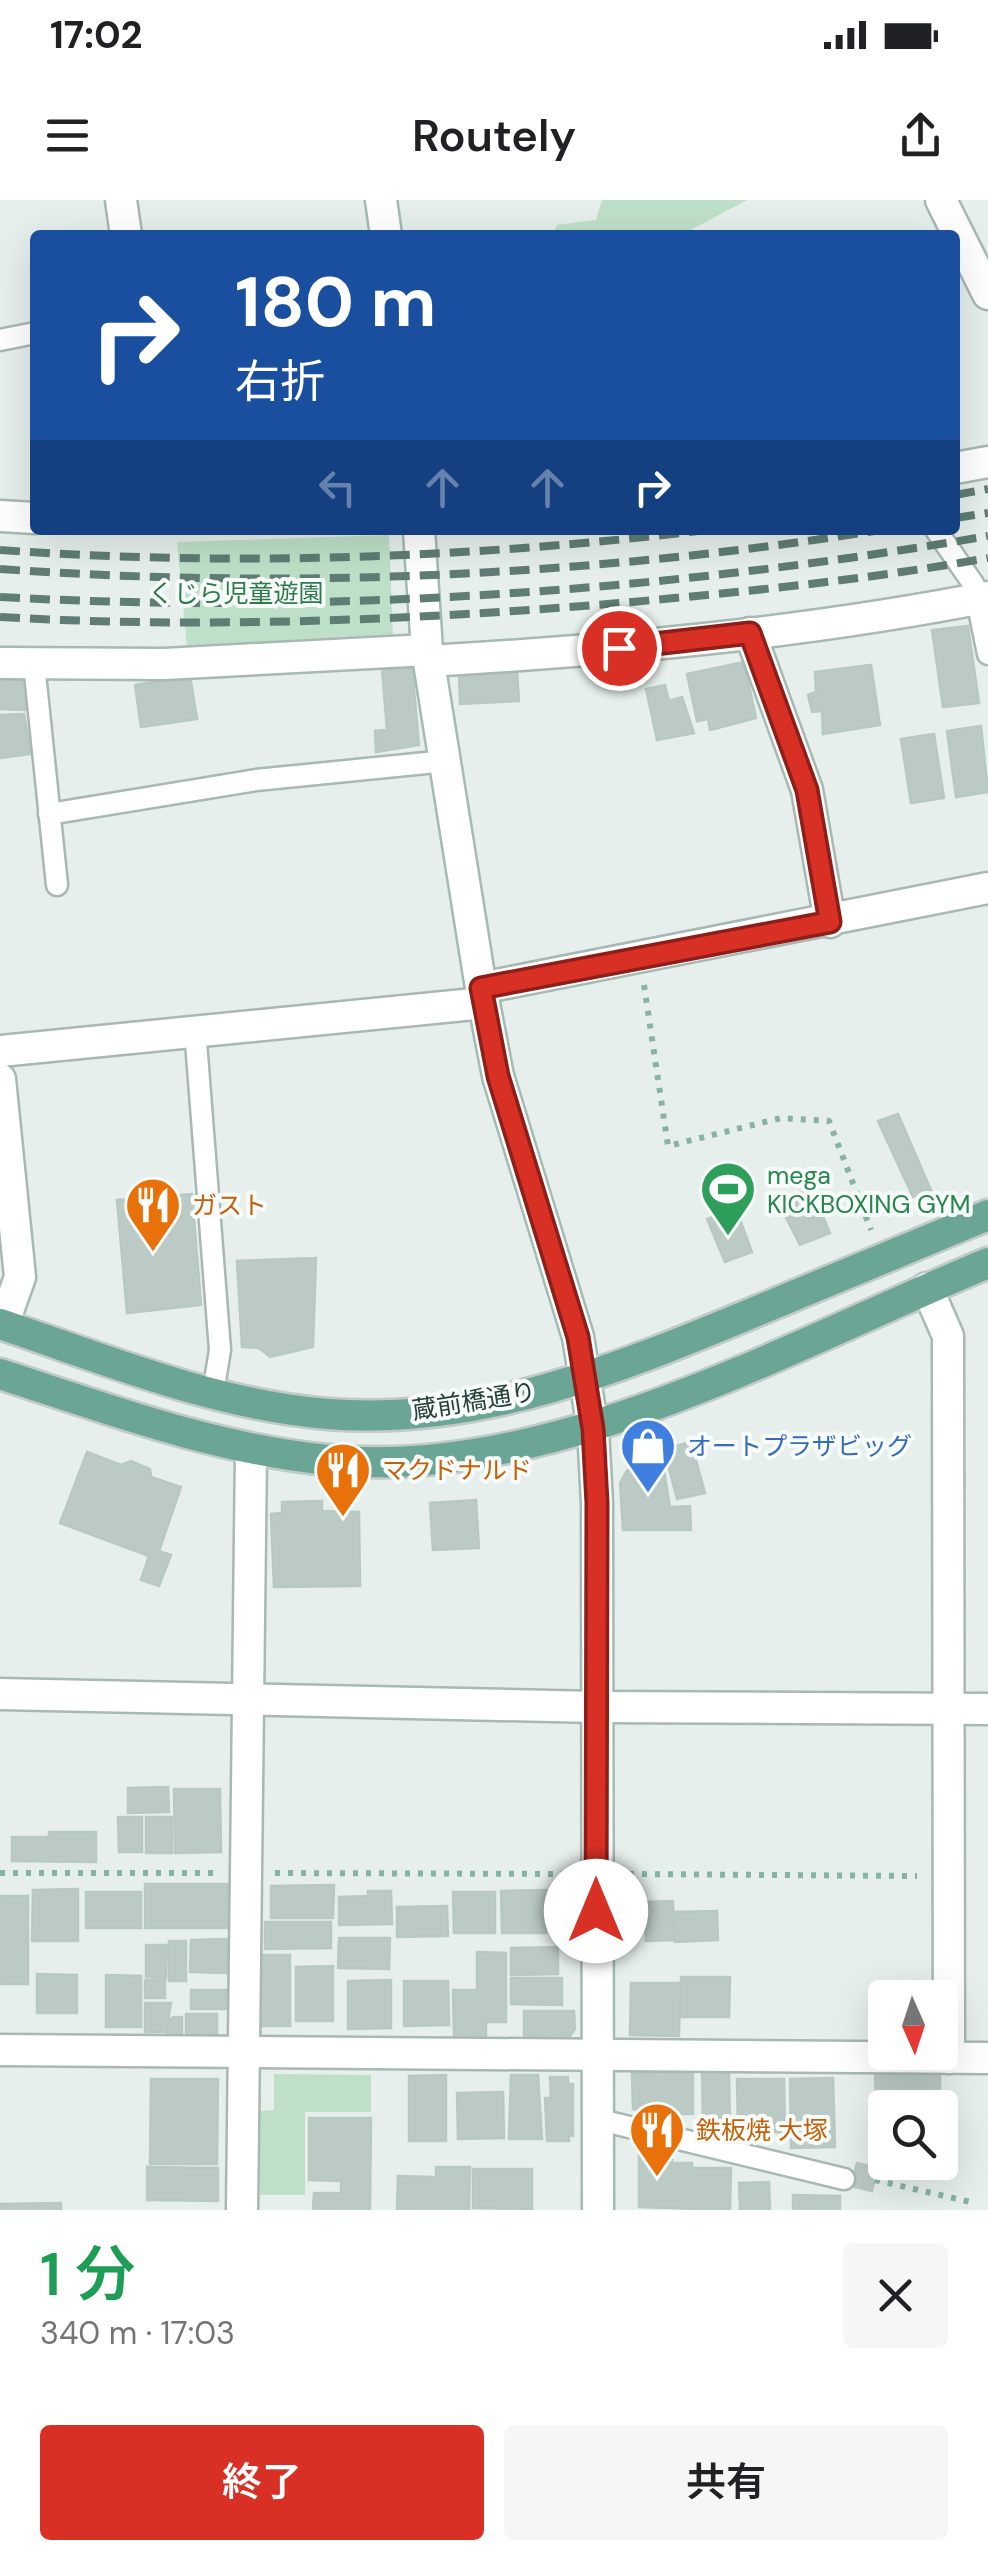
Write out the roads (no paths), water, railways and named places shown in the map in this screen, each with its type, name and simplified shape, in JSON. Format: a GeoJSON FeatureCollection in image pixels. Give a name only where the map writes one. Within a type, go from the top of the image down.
{"type":"FeatureCollection","features":[{"type":"Feature","properties":{"kind":"main road","name":"蔵前橋通り"},"geometry":{"type":"LineString","coordinates":[[2,1324],[213,1393],[296,1410],[375,1415],[493,1403],[586,1380],[988,1215]]}},
{"type":"Feature","properties":{"kind":"main road","name":"蔵前橋通り"},"geometry":{"type":"LineString","coordinates":[[0,1374],[174,1430],[251,1450],[332,1460],[459,1455],[593,1429],[988,1263]]}},
{"type":"Feature","properties":{"kind":"street"},"geometry":{"type":"LineString","coordinates":[[121,200],[125,230]]}},
{"type":"Feature","properties":{"kind":"street"},"geometry":{"type":"LineString","coordinates":[[381,200],[385,230]]}},
{"type":"Feature","properties":{"kind":"street"},"geometry":{"type":"LineString","coordinates":[[940,200],[953,230]]}},
{"type":"Feature","properties":{"kind":"street"},"geometry":{"type":"LineString","coordinates":[[960,243],[988,294]]}},
{"type":"Feature","properties":{"kind":"street"},"geometry":{"type":"LineString","coordinates":[[960,467],[988,462]]}},
{"type":"Feature","properties":{"kind":"street"},"geometry":{"type":"LineString","coordinates":[[0,516],[30,518]]}},
{"type":"Feature","properties":{"kind":"street"},"geometry":{"type":"LineString","coordinates":[[419,535],[428,656],[482,995],[498,1076],[565,1288],[593,1429],[598,2210]]}},
{"type":"Feature","properties":{"kind":"street"},"geometry":{"type":"LineString","coordinates":[[0,663],[165,664],[586,652],[877,618],[983,598]]}},
{"type":"Feature","properties":{"kind":"street"},"geometry":{"type":"LineString","coordinates":[[750,633],[807,790],[830,922]]}},
{"type":"Feature","properties":{"kind":"street"},"geometry":{"type":"LineString","coordinates":[[0,1051],[482,995],[640,958],[988,888]]}},
{"type":"Feature","properties":{"kind":"street"},"geometry":{"type":"LineString","coordinates":[[0,1079],[20,1278],[2,1324]]}},
{"type":"Feature","properties":{"kind":"street"},"geometry":{"type":"LineString","coordinates":[[927,1288],[948,1336],[948,1980]]}},
{"type":"Feature","properties":{"kind":"street"},"geometry":{"type":"LineString","coordinates":[[242,2210],[251,1450]]}},
{"type":"Feature","properties":{"kind":"street"},"geometry":{"type":"LineString","coordinates":[[0,1694],[248,1696],[596,1707],[988,1709]]}},
{"type":"Feature","properties":{"kind":"street"},"geometry":{"type":"LineString","coordinates":[[0,2050],[868,2058]]}},
{"type":"Feature","properties":{"kind":"street"},"geometry":{"type":"LineString","coordinates":[[958,2058],[988,2058]]}},
{"type":"Feature","properties":{"kind":"lane"},"geometry":{"type":"LineString","coordinates":[[0,340],[30,335]]}},
{"type":"Feature","properties":{"kind":"lane"},"geometry":{"type":"LineString","coordinates":[[940,535],[983,598],[988,654]]}},
{"type":"Feature","properties":{"kind":"lane"},"geometry":{"type":"LineString","coordinates":[[34,664],[57,885]]}},
{"type":"Feature","properties":{"kind":"lane"},"geometry":{"type":"LineString","coordinates":[[49,814],[256,780],[446,762]]}},
{"type":"Feature","properties":{"kind":"lane"},"geometry":{"type":"LineString","coordinates":[[195,1029],[220,1350],[213,1393]]}},
{"type":"Feature","properties":{"kind":"lane"},"geometry":{"type":"LineString","coordinates":[[596,2119],[844,2179]]}},
{"type":"Feature","properties":{"kind":"railway"},"geometry":{"type":"LineString","coordinates":[[960,494],[988,489]]}},
{"type":"Feature","properties":{"kind":"railway"},"geometry":{"type":"LineString","coordinates":[[960,517],[988,513]]}},
{"type":"Feature","properties":{"kind":"railway"},"geometry":{"type":"LineString","coordinates":[[0,550],[266,559],[443,553],[663,535]]}},
{"type":"Feature","properties":{"kind":"railway"},"geometry":{"type":"LineString","coordinates":[[0,569],[220,578],[442,575],[662,558],[847,535]]}},
{"type":"Feature","properties":{"kind":"railway"},"geometry":{"type":"LineString","coordinates":[[0,597],[247,603],[496,594],[743,572],[988,536]]}},
{"type":"Feature","properties":{"kind":"railway"},"geometry":{"type":"LineString","coordinates":[[0,617],[233,622],[465,614],[758,590],[988,558]]}},
{"type":"Feature","properties":{"kind":"place","name":"mega KICKBOXING GYM"},"geometry":{"type":"Point","coordinates":[728,1238]}},
{"type":"Feature","properties":{"kind":"place","name":"ガスト"},"geometry":{"type":"Point","coordinates":[153,1254]}},
{"type":"Feature","properties":{"kind":"place","name":"オートプラザビッグ"},"geometry":{"type":"Point","coordinates":[648,1495]}},
{"type":"Feature","properties":{"kind":"place","name":"マクドナルド"},"geometry":{"type":"Point","coordinates":[343,1519]}},
{"type":"Feature","properties":{"kind":"place","name":"鉄板焼 大塚"},"geometry":{"type":"Point","coordinates":[657,2179]}},
{"type":"Feature","properties":{"kind":"park label","name":"くじら児童遊園"},"geometry":{"type":"Point","coordinates":[236,593]}}]}
